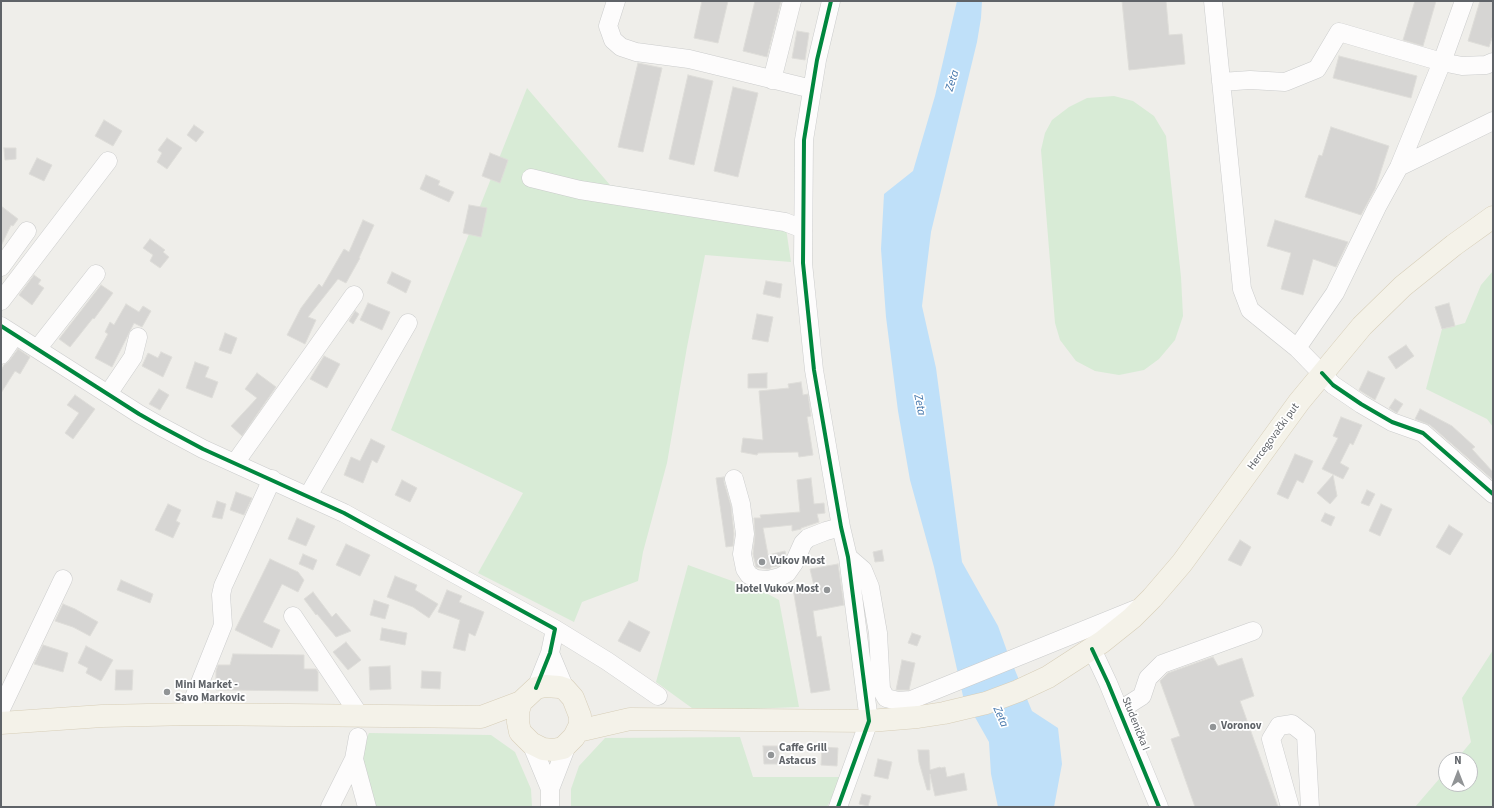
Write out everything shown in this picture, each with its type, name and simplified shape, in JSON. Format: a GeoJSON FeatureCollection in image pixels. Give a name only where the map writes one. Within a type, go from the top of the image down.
{"type":"FeatureCollection","features":[{"type":"Feature","properties":{"kind":"main road","name":"Hercegovački put"},"geometry":{"type":"LineString","coordinates":[[630,719],[870,721],[918,717],[944,713],[986,703],[1013,693],[1048,677],[1117,631],[1144,606],[1175,571],[1299,402],[1362,326],[1388,300],[1454,245],[1493,217]]}},
{"type":"Feature","properties":{"kind":"main road"},"geometry":{"type":"LineString","coordinates":[[1,723],[110,716],[193,714],[359,726],[481,717],[545,686],[553,686],[571,697],[630,719]]}},
{"type":"Feature","properties":{"kind":"main road"},"geometry":{"type":"LineString","coordinates":[[526,738],[518,722],[518,712],[529,695]]}},
{"type":"Feature","properties":{"kind":"main road"},"geometry":{"type":"LineString","coordinates":[[481,717],[526,738],[543,749],[553,750],[564,748],[573,738],[580,725],[580,716],[571,697]]}},
{"type":"Feature","properties":{"kind":"main road"},"geometry":{"type":"LineString","coordinates":[[573,738],[630,719]]}},
{"type":"Feature","properties":{"kind":"street"},"geometry":{"type":"LineString","coordinates":[[616,1],[608,26],[613,40],[621,47],[636,52],[689,59],[812,89]]}},
{"type":"Feature","properties":{"kind":"street"},"geometry":{"type":"LineString","coordinates":[[772,80],[792,1]]}},
{"type":"Feature","properties":{"kind":"street"},"geometry":{"type":"LineString","coordinates":[[831,1],[817,60],[804,140],[803,263],[814,370],[841,527],[848,557],[870,721],[838,807]]}},
{"type":"Feature","properties":{"kind":"street"},"geometry":{"type":"LineString","coordinates":[[1213,1],[1242,289],[1250,310],[1297,348],[1333,385],[1360,404],[1392,422],[1423,433],[1493,494]]}},
{"type":"Feature","properties":{"kind":"street"},"geometry":{"type":"LineString","coordinates":[[1297,348],[1335,293],[1377,207],[1399,167],[1442,62],[1464,1]]}},
{"type":"Feature","properties":{"kind":"street"},"geometry":{"type":"LineString","coordinates":[[1221,82],[1250,80],[1285,82],[1317,69],[1339,32],[1442,62],[1462,66],[1493,62]]}},
{"type":"Feature","properties":{"kind":"street"},"geometry":{"type":"LineString","coordinates":[[1399,167],[1493,121]]}},
{"type":"Feature","properties":{"kind":"street"},"geometry":{"type":"LineString","coordinates":[[1,301],[108,160]]}},
{"type":"Feature","properties":{"kind":"street"},"geometry":{"type":"LineString","coordinates":[[531,178],[580,190],[785,222],[803,229]]}},
{"type":"Feature","properties":{"kind":"street"},"geometry":{"type":"LineString","coordinates":[[1,268],[28,231]]}},
{"type":"Feature","properties":{"kind":"street"},"geometry":{"type":"LineString","coordinates":[[38,348],[96,274]]}},
{"type":"Feature","properties":{"kind":"street"},"geometry":{"type":"LineString","coordinates":[[236,463],[354,295]]}},
{"type":"Feature","properties":{"kind":"street"},"geometry":{"type":"LineString","coordinates":[[308,496],[408,323]]}},
{"type":"Feature","properties":{"kind":"street"},"geometry":{"type":"LineString","coordinates":[[1,355],[8,331],[38,348],[139,414],[178,436],[308,496],[360,522],[555,629],[658,696]]}},
{"type":"Feature","properties":{"kind":"street"},"geometry":{"type":"LineString","coordinates":[[108,394],[133,357],[138,337]]}},
{"type":"Feature","properties":{"kind":"street"},"geometry":{"type":"LineString","coordinates":[[193,714],[193,700],[223,625],[221,595],[223,586],[272,479]]}},
{"type":"Feature","properties":{"kind":"street"},"geometry":{"type":"LineString","coordinates":[[734,479],[741,504],[745,534],[742,554],[745,569],[749,575],[768,580],[780,577],[787,573],[808,538],[841,527]]}},
{"type":"Feature","properties":{"kind":"street"},"geometry":{"type":"LineString","coordinates":[[848,557],[863,570],[870,587],[878,633],[881,689],[886,698],[898,701],[910,700],[1144,606]]}},
{"type":"Feature","properties":{"kind":"street"},"geometry":{"type":"LineString","coordinates":[[1,709],[63,579]]}},
{"type":"Feature","properties":{"kind":"street"},"geometry":{"type":"LineString","coordinates":[[293,616],[359,726],[354,759],[330,807]]}},
{"type":"Feature","properties":{"kind":"street"},"geometry":{"type":"LineString","coordinates":[[529,695],[550,653],[555,629]]}},
{"type":"Feature","properties":{"kind":"street"},"geometry":{"type":"LineString","coordinates":[[1120,710],[1142,696],[1148,678],[1162,664],[1253,632]]}},
{"type":"Feature","properties":{"kind":"street","name":"Studenička I"},"geometry":{"type":"LineString","coordinates":[[1092,649],[1120,710],[1159,807]]}},
{"type":"Feature","properties":{"kind":"street"},"geometry":{"type":"LineString","coordinates":[[550,653],[571,697]]}},
{"type":"Feature","properties":{"kind":"street"},"geometry":{"type":"LineString","coordinates":[[1290,807],[1270,740],[1279,726],[1292,724],[1306,735],[1310,807]]}},
{"type":"Feature","properties":{"kind":"street"},"geometry":{"type":"LineString","coordinates":[[526,738],[550,789]]}},
{"type":"Feature","properties":{"kind":"street"},"geometry":{"type":"LineString","coordinates":[[550,807],[550,789],[573,738]]}},
{"type":"Feature","properties":{"kind":"street"},"geometry":{"type":"LineString","coordinates":[[354,759],[367,807]]}},
{"type":"Feature","properties":{"kind":"green space"},"geometry":{"type":"Polygon","coordinates":[[[527,88],[610,185],[784,215],[791,262],[705,255],[667,463],[643,552],[638,581],[582,602],[574,622],[478,573],[523,493],[391,430],[527,88]]]}},
{"type":"Feature","properties":{"kind":"green space"},"geometry":{"type":"Polygon","coordinates":[[[1114,96],[1133,101],[1154,116],[1166,136],[1181,277],[1183,316],[1175,340],[1159,359],[1144,370],[1119,375],[1095,371],[1076,361],[1060,340],[1055,323],[1041,150],[1045,133],[1052,120],[1069,107],[1087,98],[1114,96]]]}},
{"type":"Feature","properties":{"kind":"green space"},"geometry":{"type":"Polygon","coordinates":[[[1493,271],[1493,427],[1487,419],[1426,389],[1442,329],[1465,323],[1481,285],[1493,271]]]}},
{"type":"Feature","properties":{"kind":"green space"},"geometry":{"type":"Polygon","coordinates":[[[688,565],[768,594],[779,600],[799,707],[696,711],[656,682],[688,565]]]}},
{"type":"Feature","properties":{"kind":"green space"},"geometry":{"type":"Polygon","coordinates":[[[1493,650],[1493,807],[1415,807],[1438,780],[1438,792],[1478,792],[1478,752],[1463,752],[1471,742],[1462,698],[1493,650]]]}},
{"type":"Feature","properties":{"kind":"green space"},"geometry":{"type":"Polygon","coordinates":[[[369,733],[491,735],[515,752],[531,789],[532,807],[372,807],[358,756],[369,733]]]}},
{"type":"Feature","properties":{"kind":"green space"},"geometry":{"type":"Polygon","coordinates":[[[740,737],[753,777],[842,777],[827,807],[571,807],[571,789],[579,766],[605,738],[740,737]]]}},
{"type":"Feature","properties":{"kind":"water","name":"Zeta"},"geometry":{"type":"Polygon","coordinates":[[[957,1],[982,1],[981,18],[977,42],[931,232],[922,306],[936,368],[962,562],[998,626],[1032,711],[1058,728],[1062,764],[1054,807],[998,807],[991,774],[989,742],[963,696],[934,567],[910,480],[898,411],[886,317],[881,249],[884,194],[913,171],[935,96],[957,1]]]}},
{"type":"Feature","properties":{"kind":"building"},"geometry":{"type":"Polygon","coordinates":[[[702,1],[728,1],[718,43],[694,38],[702,1]]]}},
{"type":"Feature","properties":{"kind":"building"},"geometry":{"type":"Polygon","coordinates":[[[755,1],[781,1],[767,57],[743,51],[755,1]]]}},
{"type":"Feature","properties":{"kind":"building"},"geometry":{"type":"Polygon","coordinates":[[[1122,1],[1166,1],[1169,35],[1182,34],[1185,64],[1129,70],[1122,1]]]}},
{"type":"Feature","properties":{"kind":"building"},"geometry":{"type":"Polygon","coordinates":[[[1415,1],[1436,1],[1423,46],[1403,40],[1415,1]]]}},
{"type":"Feature","properties":{"kind":"building"},"geometry":{"type":"Polygon","coordinates":[[[1480,1],[1493,1],[1493,35],[1489,47],[1468,41],[1480,1]]]}},
{"type":"Feature","properties":{"kind":"building"},"geometry":{"type":"Polygon","coordinates":[[[797,31],[809,33],[805,60],[792,58],[797,31]]]}},
{"type":"Feature","properties":{"kind":"building"},"geometry":{"type":"Polygon","coordinates":[[[1339,56],[1417,76],[1411,98],[1333,78],[1339,56]]]}},
{"type":"Feature","properties":{"kind":"building"},"geometry":{"type":"Polygon","coordinates":[[[638,63],[662,68],[643,152],[618,147],[638,63]]]}},
{"type":"Feature","properties":{"kind":"building"},"geometry":{"type":"Polygon","coordinates":[[[688,75],[713,81],[694,165],[669,159],[688,75]]]}},
{"type":"Feature","properties":{"kind":"building"},"geometry":{"type":"Polygon","coordinates":[[[733,87],[758,93],[738,177],[714,171],[733,87]]]}},
{"type":"Feature","properties":{"kind":"building"},"geometry":{"type":"Polygon","coordinates":[[[104,120],[122,131],[113,146],[95,136],[104,120]]]}},
{"type":"Feature","properties":{"kind":"building"},"geometry":{"type":"Polygon","coordinates":[[[194,125],[204,132],[196,142],[187,135],[194,125]]]}},
{"type":"Feature","properties":{"kind":"building"},"geometry":{"type":"Polygon","coordinates":[[[1331,127],[1389,146],[1375,189],[1361,215],[1305,197],[1319,155],[1322,156],[1331,127]]]}},
{"type":"Feature","properties":{"kind":"building"},"geometry":{"type":"Polygon","coordinates":[[[167,138],[182,148],[167,169],[157,162],[162,153],[158,150],[167,138]]]}},
{"type":"Feature","properties":{"kind":"building"},"geometry":{"type":"Polygon","coordinates":[[[4,148],[16,148],[16,159],[5,160],[4,148]]]}},
{"type":"Feature","properties":{"kind":"building"},"geometry":{"type":"Polygon","coordinates":[[[490,153],[508,160],[500,183],[482,176],[490,153]]]}},
{"type":"Feature","properties":{"kind":"building"},"geometry":{"type":"Polygon","coordinates":[[[37,158],[52,165],[44,181],[29,174],[37,158]]]}},
{"type":"Feature","properties":{"kind":"building"},"geometry":{"type":"Polygon","coordinates":[[[426,175],[440,181],[438,185],[454,192],[449,202],[420,189],[426,175]]]}},
{"type":"Feature","properties":{"kind":"building"},"geometry":{"type":"Polygon","coordinates":[[[469,205],[487,208],[481,237],[463,233],[469,205]]]}},
{"type":"Feature","properties":{"kind":"building"},"geometry":{"type":"Polygon","coordinates":[[[1,206],[18,219],[13,226],[11,225],[1,246],[1,206]]]}},
{"type":"Feature","properties":{"kind":"building"},"geometry":{"type":"Polygon","coordinates":[[[363,220],[374,225],[360,258],[346,283],[338,279],[308,317],[316,320],[305,344],[287,335],[301,308],[319,284],[322,287],[344,249],[349,252],[363,220]]]}},
{"type":"Feature","properties":{"kind":"building"},"geometry":{"type":"Polygon","coordinates":[[[1275,220],[1348,242],[1336,267],[1313,259],[1303,295],[1281,289],[1291,253],[1267,246],[1275,220]]]}},
{"type":"Feature","properties":{"kind":"building"},"geometry":{"type":"Polygon","coordinates":[[[150,239],[165,250],[163,252],[169,257],[160,268],[150,261],[153,255],[143,248],[150,239]]]}},
{"type":"Feature","properties":{"kind":"building"},"geometry":{"type":"Polygon","coordinates":[[[392,272],[411,281],[406,293],[387,283],[392,272]]]}},
{"type":"Feature","properties":{"kind":"building"},"geometry":{"type":"Polygon","coordinates":[[[34,275],[41,280],[38,284],[44,288],[32,305],[19,295],[34,275]]]}},
{"type":"Feature","properties":{"kind":"building"},"geometry":{"type":"Polygon","coordinates":[[[766,281],[782,284],[780,298],[763,294],[766,281]]]}},
{"type":"Feature","properties":{"kind":"building"},"geometry":{"type":"Polygon","coordinates":[[[101,285],[113,293],[94,319],[93,318],[70,347],[59,339],[101,285]]]}},
{"type":"Feature","properties":{"kind":"building"},"geometry":{"type":"Polygon","coordinates":[[[368,303],[390,312],[382,330],[360,320],[368,303]]]}},
{"type":"Feature","properties":{"kind":"building"},"geometry":{"type":"Polygon","coordinates":[[[1449,303],[1455,326],[1442,329],[1435,307],[1449,303]]]}},
{"type":"Feature","properties":{"kind":"building"},"geometry":{"type":"Polygon","coordinates":[[[126,304],[139,312],[143,306],[151,311],[142,327],[134,323],[112,367],[95,358],[108,334],[105,332],[110,322],[114,325],[126,304]]]}},
{"type":"Feature","properties":{"kind":"building"},"geometry":{"type":"Polygon","coordinates":[[[355,311],[359,314],[353,324],[349,321],[355,311]]]}},
{"type":"Feature","properties":{"kind":"building"},"geometry":{"type":"Polygon","coordinates":[[[757,314],[773,317],[768,342],[752,339],[757,314]]]}},
{"type":"Feature","properties":{"kind":"building"},"geometry":{"type":"Polygon","coordinates":[[[225,333],[237,338],[231,354],[219,350],[225,333]]]}},
{"type":"Feature","properties":{"kind":"building"},"geometry":{"type":"Polygon","coordinates":[[[1406,345],[1414,356],[1396,369],[1388,357],[1406,345]]]}},
{"type":"Feature","properties":{"kind":"building"},"geometry":{"type":"Polygon","coordinates":[[[18,349],[30,357],[20,374],[15,371],[1,393],[1,370],[18,349]]]}},
{"type":"Feature","properties":{"kind":"building"},"geometry":{"type":"Polygon","coordinates":[[[161,352],[172,357],[163,377],[142,366],[148,353],[158,358],[161,352]]]}},
{"type":"Feature","properties":{"kind":"building"},"geometry":{"type":"Polygon","coordinates":[[[324,356],[340,364],[327,388],[310,379],[324,356]]]}},
{"type":"Feature","properties":{"kind":"building"},"geometry":{"type":"Polygon","coordinates":[[[195,362],[209,367],[205,377],[218,382],[212,398],[186,388],[195,362]]]}},
{"type":"Feature","properties":{"kind":"building"},"geometry":{"type":"Polygon","coordinates":[[[1368,371],[1385,378],[1375,400],[1359,390],[1368,371]]]}},
{"type":"Feature","properties":{"kind":"building"},"geometry":{"type":"Polygon","coordinates":[[[257,373],[276,387],[242,436],[231,426],[257,398],[245,389],[257,373]]]}},
{"type":"Feature","properties":{"kind":"building"},"geometry":{"type":"Polygon","coordinates":[[[767,373],[767,388],[748,388],[748,374],[767,373]]]}},
{"type":"Feature","properties":{"kind":"building"},"geometry":{"type":"Polygon","coordinates":[[[801,382],[803,395],[808,394],[811,416],[807,417],[813,455],[799,457],[798,452],[758,453],[757,455],[741,452],[743,438],[763,440],[759,391],[789,388],[788,384],[801,382]]]}},
{"type":"Feature","properties":{"kind":"building"},"geometry":{"type":"Polygon","coordinates":[[[159,389],[169,395],[160,410],[149,404],[159,389]]]}},
{"type":"Feature","properties":{"kind":"building"},"geometry":{"type":"Polygon","coordinates":[[[75,395],[95,409],[73,439],[65,433],[79,413],[67,405],[75,395]]]}},
{"type":"Feature","properties":{"kind":"building"},"geometry":{"type":"Polygon","coordinates":[[[1395,399],[1403,404],[1397,413],[1389,408],[1395,399]]]}},
{"type":"Feature","properties":{"kind":"building"},"geometry":{"type":"Polygon","coordinates":[[[1420,409],[1452,426],[1475,447],[1472,449],[1493,472],[1493,480],[1430,425],[1415,419],[1420,409]]]}},
{"type":"Feature","properties":{"kind":"building"},"geometry":{"type":"Polygon","coordinates":[[[1341,417],[1362,425],[1353,445],[1350,443],[1340,463],[1349,468],[1343,479],[1322,469],[1338,438],[1333,436],[1341,417]]]}},
{"type":"Feature","properties":{"kind":"building"},"geometry":{"type":"Polygon","coordinates":[[[371,439],[385,446],[377,463],[372,460],[363,483],[344,475],[351,457],[360,461],[371,439]]]}},
{"type":"Feature","properties":{"kind":"building"},"geometry":{"type":"Polygon","coordinates":[[[1295,454],[1313,461],[1303,483],[1297,480],[1288,499],[1277,494],[1295,454]]]}},
{"type":"Feature","properties":{"kind":"building"},"geometry":{"type":"Polygon","coordinates":[[[1333,475],[1337,496],[1330,504],[1317,493],[1333,475]]]}},
{"type":"Feature","properties":{"kind":"building"},"geometry":{"type":"Polygon","coordinates":[[[724,477],[731,506],[734,534],[733,546],[726,547],[716,478],[724,477]]]}},
{"type":"Feature","properties":{"kind":"building"},"geometry":{"type":"Polygon","coordinates":[[[811,478],[814,504],[824,503],[825,513],[817,514],[819,522],[801,529],[792,531],[792,525],[763,528],[768,555],[785,551],[786,556],[779,566],[771,567],[770,569],[756,567],[753,554],[755,535],[754,518],[761,518],[760,515],[800,512],[797,480],[811,478]]]}},
{"type":"Feature","properties":{"kind":"building"},"geometry":{"type":"Polygon","coordinates":[[[402,480],[417,488],[410,502],[395,495],[402,480]]]}},
{"type":"Feature","properties":{"kind":"building"},"geometry":{"type":"Polygon","coordinates":[[[1367,490],[1375,494],[1369,506],[1361,503],[1367,490]]]}},
{"type":"Feature","properties":{"kind":"building"},"geometry":{"type":"Polygon","coordinates":[[[236,492],[252,498],[244,515],[230,510],[236,492]]]}},
{"type":"Feature","properties":{"kind":"building"},"geometry":{"type":"Polygon","coordinates":[[[217,501],[226,504],[222,519],[212,517],[217,501]]]}},
{"type":"Feature","properties":{"kind":"building"},"geometry":{"type":"Polygon","coordinates":[[[168,504],[181,510],[176,521],[180,523],[173,538],[155,530],[168,504]]]}},
{"type":"Feature","properties":{"kind":"building"},"geometry":{"type":"Polygon","coordinates":[[[1381,504],[1392,509],[1380,536],[1369,531],[1381,504]]]}},
{"type":"Feature","properties":{"kind":"building"},"geometry":{"type":"Polygon","coordinates":[[[1325,513],[1335,517],[1331,526],[1321,521],[1325,513]]]}},
{"type":"Feature","properties":{"kind":"building"},"geometry":{"type":"Polygon","coordinates":[[[297,518],[315,526],[306,546],[288,539],[297,518]]]}},
{"type":"Feature","properties":{"kind":"building"},"geometry":{"type":"Polygon","coordinates":[[[1449,525],[1463,534],[1450,555],[1436,547],[1449,525]]]}},
{"type":"Feature","properties":{"kind":"building"},"geometry":{"type":"Polygon","coordinates":[[[1240,540],[1251,547],[1241,566],[1228,560],[1240,540]]]}},
{"type":"Feature","properties":{"kind":"building"},"geometry":{"type":"Polygon","coordinates":[[[346,544],[370,555],[360,576],[336,565],[346,544]]]}},
{"type":"Feature","properties":{"kind":"building"},"geometry":{"type":"Polygon","coordinates":[[[882,550],[884,561],[875,562],[873,552],[882,550]]]}},
{"type":"Feature","properties":{"kind":"building"},"geometry":{"type":"Polygon","coordinates":[[[303,554],[317,560],[313,570],[299,564],[303,554]]]}},
{"type":"Feature","properties":{"kind":"building"},"geometry":{"type":"Polygon","coordinates":[[[270,559],[298,572],[304,580],[298,592],[282,584],[263,622],[280,630],[272,648],[235,630],[270,559]]]}},
{"type":"Feature","properties":{"kind":"building"},"geometry":{"type":"Polygon","coordinates":[[[838,564],[844,605],[813,611],[817,637],[821,636],[830,690],[811,693],[793,589],[814,586],[810,569],[838,564]]]}},
{"type":"Feature","properties":{"kind":"building"},"geometry":{"type":"Polygon","coordinates":[[[395,576],[417,585],[415,590],[438,604],[429,618],[413,607],[387,597],[395,576]]]}},
{"type":"Feature","properties":{"kind":"building"},"geometry":{"type":"Polygon","coordinates":[[[121,580],[153,594],[150,603],[117,590],[121,580]]]}},
{"type":"Feature","properties":{"kind":"building"},"geometry":{"type":"Polygon","coordinates":[[[447,590],[462,596],[459,602],[484,612],[475,636],[469,633],[465,651],[453,648],[460,620],[438,612],[447,590]]]}},
{"type":"Feature","properties":{"kind":"building"},"geometry":{"type":"Polygon","coordinates":[[[313,592],[332,617],[336,613],[351,631],[336,637],[304,599],[313,592]]]}},
{"type":"Feature","properties":{"kind":"building"},"geometry":{"type":"Polygon","coordinates":[[[374,600],[389,605],[385,619],[370,615],[374,600]]]}},
{"type":"Feature","properties":{"kind":"building"},"geometry":{"type":"Polygon","coordinates":[[[63,604],[98,622],[90,636],[73,627],[55,621],[63,604]]]}},
{"type":"Feature","properties":{"kind":"building"},"geometry":{"type":"Polygon","coordinates":[[[629,621],[650,632],[640,652],[618,641],[629,621]]]}},
{"type":"Feature","properties":{"kind":"building"},"geometry":{"type":"Polygon","coordinates":[[[382,628],[407,633],[405,645],[380,640],[382,628]]]}},
{"type":"Feature","properties":{"kind":"building"},"geometry":{"type":"Polygon","coordinates":[[[912,633],[921,636],[917,646],[908,643],[912,633]]]}},
{"type":"Feature","properties":{"kind":"building"},"geometry":{"type":"Polygon","coordinates":[[[346,642],[361,660],[348,670],[333,652],[346,642]]]}},
{"type":"Feature","properties":{"kind":"building"},"geometry":{"type":"Polygon","coordinates":[[[43,645],[68,653],[63,672],[34,664],[43,645]]]}},
{"type":"Feature","properties":{"kind":"building"},"geometry":{"type":"Polygon","coordinates":[[[86,646],[113,660],[101,681],[86,673],[88,668],[78,663],[86,646]]]}},
{"type":"Feature","properties":{"kind":"building"},"geometry":{"type":"Polygon","coordinates":[[[233,654],[304,655],[304,669],[316,669],[318,672],[318,691],[216,690],[216,671],[218,665],[230,665],[233,654]]]}},
{"type":"Feature","properties":{"kind":"building","name":"Voronov"},"geometry":{"type":"Polygon","coordinates":[[[1213,657],[1218,666],[1242,658],[1254,696],[1240,701],[1278,807],[1195,807],[1171,739],[1180,736],[1160,681],[1168,673],[1213,657]]]}},
{"type":"Feature","properties":{"kind":"building"},"geometry":{"type":"Polygon","coordinates":[[[902,660],[915,663],[909,690],[896,690],[902,660]]]}},
{"type":"Feature","properties":{"kind":"building"},"geometry":{"type":"Polygon","coordinates":[[[390,666],[391,689],[370,690],[369,667],[390,666]]]}},
{"type":"Feature","properties":{"kind":"building"},"geometry":{"type":"Polygon","coordinates":[[[116,670],[133,670],[132,690],[115,690],[116,670]]]}},
{"type":"Feature","properties":{"kind":"building"},"geometry":{"type":"Polygon","coordinates":[[[422,671],[441,672],[440,689],[421,688],[422,671]]]}},
{"type":"Feature","properties":{"kind":"building","name":"Caffe Grill Astacus"},"geometry":{"type":"Polygon","coordinates":[[[763,746],[779,746],[779,764],[764,764],[763,746]]]}},
{"type":"Feature","properties":{"kind":"building"},"geometry":{"type":"Polygon","coordinates":[[[822,747],[838,748],[837,766],[821,765],[822,747]]]}},
{"type":"Feature","properties":{"kind":"building"},"geometry":{"type":"Polygon","coordinates":[[[918,750],[929,750],[930,770],[945,767],[947,777],[964,773],[967,790],[935,796],[930,774],[930,790],[927,790],[919,762],[918,750]]]}},
{"type":"Feature","properties":{"kind":"building"},"geometry":{"type":"Polygon","coordinates":[[[878,759],[892,762],[888,779],[874,776],[878,759]]]}},
{"type":"Feature","properties":{"kind":"building"},"geometry":{"type":"Polygon","coordinates":[[[862,794],[871,796],[868,806],[859,804],[862,794]]]}},
{"type":"Feature","properties":{"kind":"cycle path"},"geometry":{"type":"LineString","coordinates":[[831,1],[817,60],[804,140],[803,263],[814,370],[841,527],[848,557],[869,721],[838,807]]}},
{"type":"Feature","properties":{"kind":"cycle path"},"geometry":{"type":"LineString","coordinates":[[1,326],[160,426],[203,449],[344,513],[555,629],[550,653],[536,688]]}},
{"type":"Feature","properties":{"kind":"cycle path"},"geometry":{"type":"LineString","coordinates":[[1322,373],[1333,385],[1361,404],[1392,422],[1423,433],[1493,494]]}},
{"type":"Feature","properties":{"kind":"cycle path"},"geometry":{"type":"LineString","coordinates":[[1092,649],[1108,683],[1159,807]]}},
{"type":"Feature","properties":{"kind":"place","name":"Vukov Most"},"geometry":{"type":"Point","coordinates":[762,562]}},
{"type":"Feature","properties":{"kind":"place","name":"Hotel Vukov Most"},"geometry":{"type":"Point","coordinates":[827,590]}},
{"type":"Feature","properties":{"kind":"place","name":"Mini Market - Savo Markovic"},"geometry":{"type":"Point","coordinates":[167,692]}},
{"type":"Feature","properties":{"kind":"place","name":"Voronov"},"geometry":{"type":"Point","coordinates":[1213,727]}},
{"type":"Feature","properties":{"kind":"place","name":"Caffe Grill Astacus"},"geometry":{"type":"Point","coordinates":[771,755]}}]}
